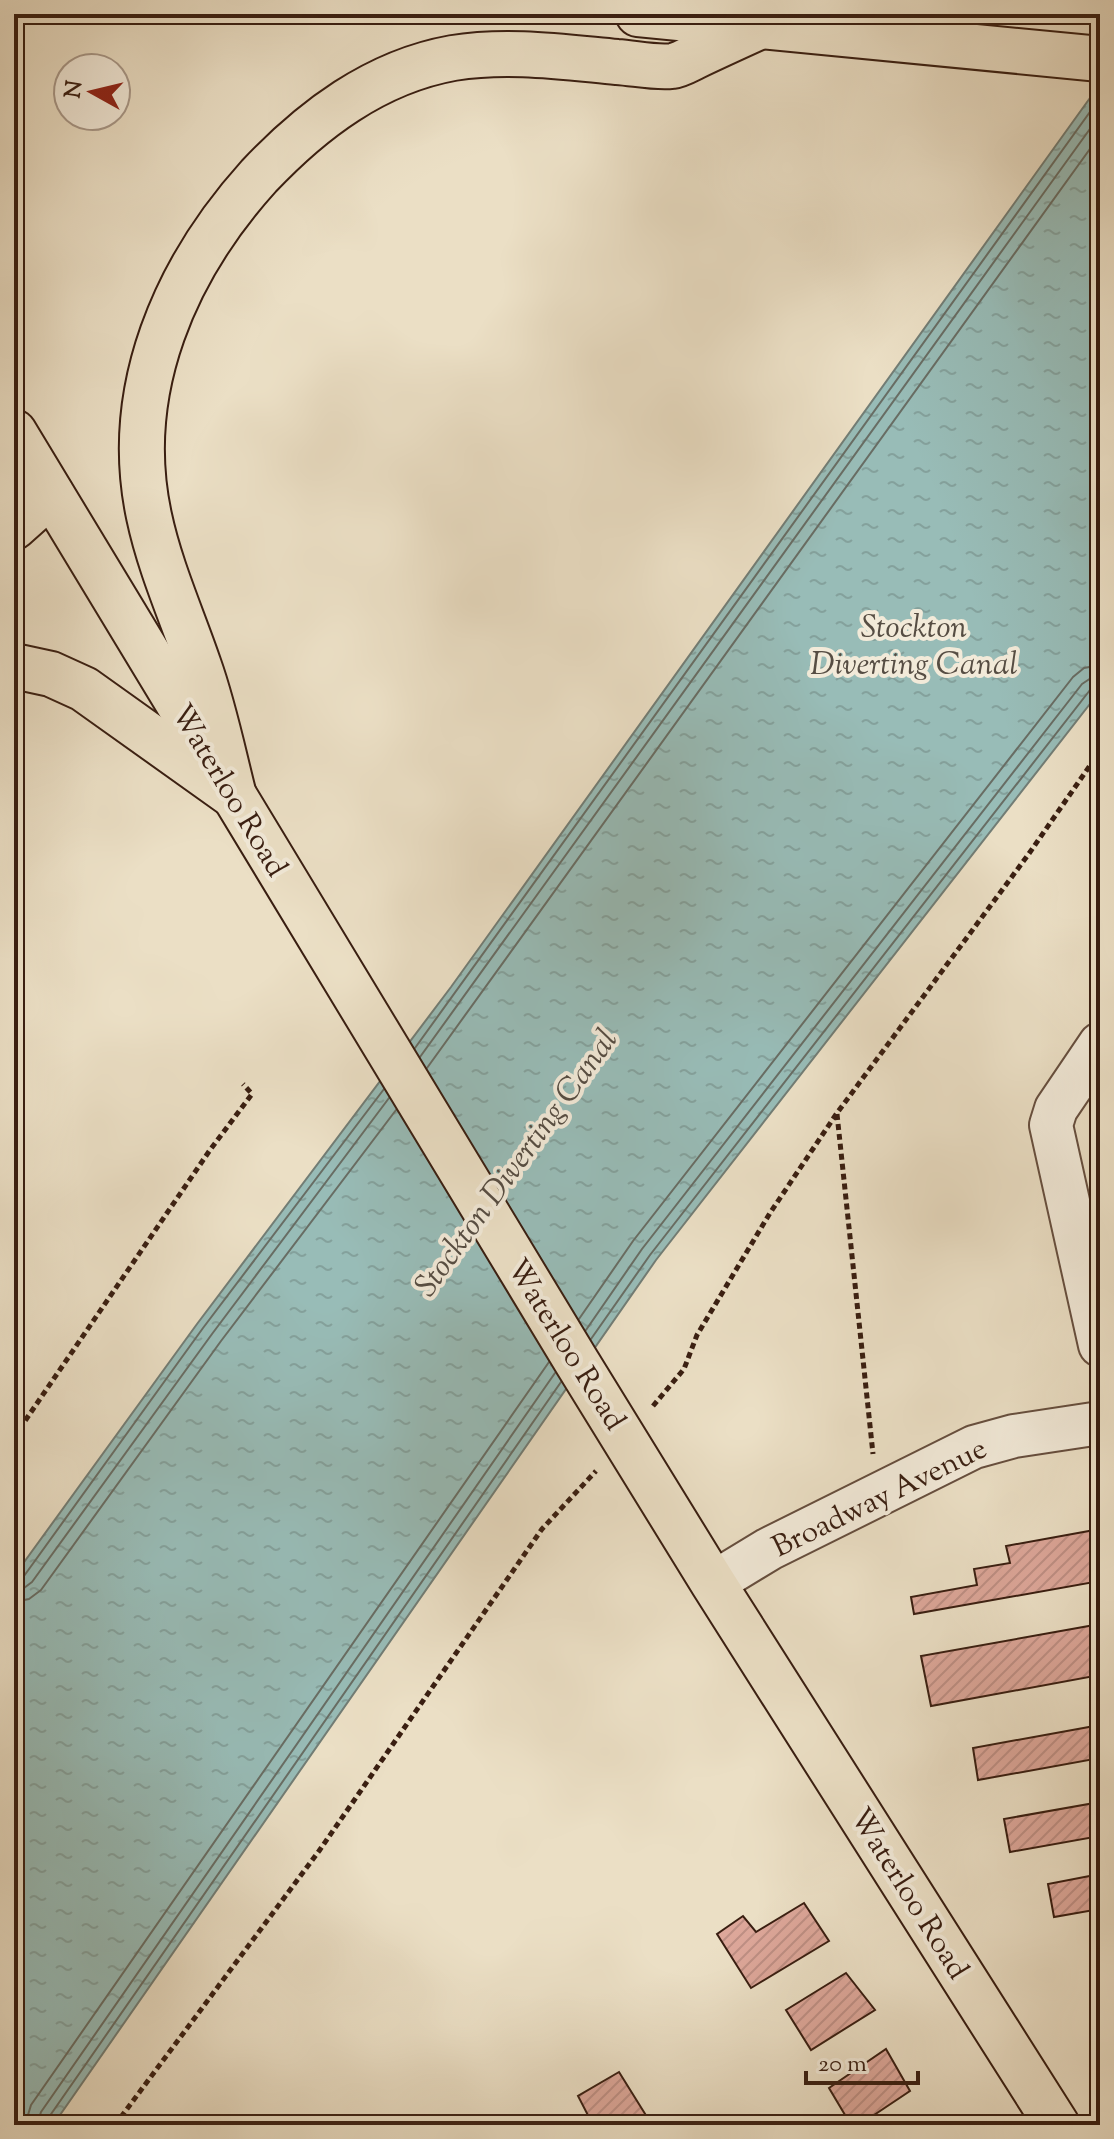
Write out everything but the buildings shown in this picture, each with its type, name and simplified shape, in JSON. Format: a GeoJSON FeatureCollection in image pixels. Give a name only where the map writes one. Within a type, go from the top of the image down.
{"type":"FeatureCollection","features":[{"type":"Feature","properties":{"kind":"main road"},"geometry":{"type":"LineString","coordinates":[[638,14],[1100,59]]}},
{"type":"Feature","properties":{"kind":"main road"},"geometry":{"type":"LineString","coordinates":[[234,796],[200,669],[163,569],[148,515],[142,464],[142,423],[158,342],[175,297],[198,255],[232,206],[290,143],[327,113],[366,89],[409,70],[453,58],[517,53],[673,66],[761,26]]}},
{"type":"Feature","properties":{"kind":"main road","name":"Waterloo Road"},"geometry":{"type":"LineString","coordinates":[[14,432],[575,1359],[713,1583],[1057,2125]]}},
{"type":"Feature","properties":{"kind":"main road"},"geometry":{"type":"LineString","coordinates":[[14,527],[51,494]]}},
{"type":"Feature","properties":{"kind":"main road"},"geometry":{"type":"LineString","coordinates":[[14,666],[51,674],[84,689],[234,796]]}},
{"type":"Feature","properties":{"kind":"street"},"geometry":{"type":"LineString","coordinates":[[1100,1044],[1056,1109],[1051,1125],[1100,1345]]}},
{"type":"Feature","properties":{"kind":"street","name":"Broadway Avenue"},"geometry":{"type":"LineString","coordinates":[[713,1583],[769,1549],[974,1447],[1014,1436],[1100,1423]]}},
{"type":"Feature","properties":{"kind":"path"},"geometry":{"type":"LineString","coordinates":[[14,1437],[210,1150],[252,1094],[243,1084]]}},
{"type":"Feature","properties":{"kind":"path"},"geometry":{"type":"LineString","coordinates":[[837,1113],[878,1495]]}},
{"type":"Feature","properties":{"kind":"water","name":"Stockton Diverting Canal"},"geometry":{"type":"Polygon","coordinates":[[[1100,84],[1100,691],[656,1260],[53,2125],[14,2125],[14,1576],[197,1324],[451,987],[1100,84]]]}}]}
